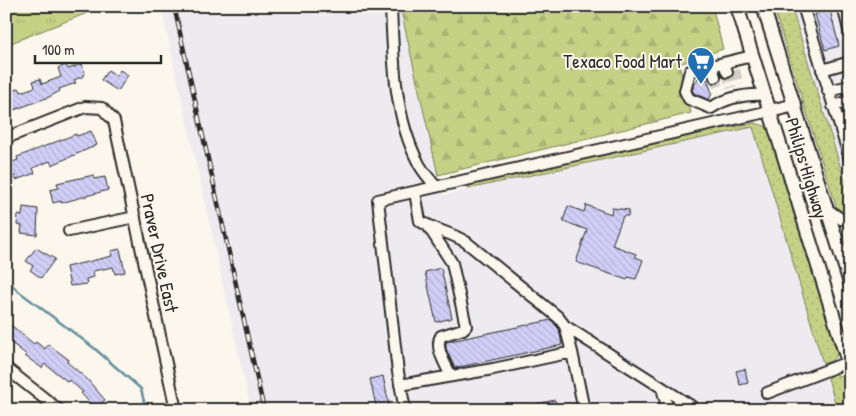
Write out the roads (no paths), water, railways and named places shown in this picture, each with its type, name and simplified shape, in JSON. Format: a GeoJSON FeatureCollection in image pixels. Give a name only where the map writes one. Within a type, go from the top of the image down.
{"type":"FeatureCollection","features":[{"type":"Feature","properties":{"kind":"main road","name":"Philips Highway"},"geometry":{"type":"LineString","coordinates":[[737,6],[849,365]]}},
{"type":"Feature","properties":{"kind":"main road","name":"Philips Highway"},"geometry":{"type":"LineString","coordinates":[[763,6],[827,209],[846,256],[850,283]]}},
{"type":"Feature","properties":{"kind":"main road"},"geometry":{"type":"LineString","coordinates":[[770,111],[795,105]]}},
{"type":"Feature","properties":{"kind":"street"},"geometry":{"type":"LineString","coordinates":[[391,6],[396,77],[402,115],[415,156],[436,187]]}},
{"type":"Feature","properties":{"kind":"street"},"geometry":{"type":"LineString","coordinates":[[803,6],[833,106],[846,132],[850,159]]}},
{"type":"Feature","properties":{"kind":"street"},"geometry":{"type":"LineString","coordinates":[[843,6],[850,34]]}},
{"type":"Feature","properties":{"kind":"street"},"geometry":{"type":"LineString","coordinates":[[752,56],[730,66],[712,66],[690,71],[685,91],[689,99],[711,108],[721,97],[736,91],[765,95]]}},
{"type":"Feature","properties":{"kind":"street"},"geometry":{"type":"LineString","coordinates":[[822,70],[850,62]]}},
{"type":"Feature","properties":{"kind":"street"},"geometry":{"type":"LineString","coordinates":[[712,66],[715,77]]}},
{"type":"Feature","properties":{"kind":"street"},"geometry":{"type":"LineString","coordinates":[[828,91],[850,86]]}},
{"type":"Feature","properties":{"kind":"street"},"geometry":{"type":"LineString","coordinates":[[833,106],[850,101]]}},
{"type":"Feature","properties":{"kind":"street","name":"Praver Drive East"},"geometry":{"type":"LineString","coordinates":[[6,138],[85,107],[102,108],[114,121],[176,410]]}},
{"type":"Feature","properties":{"kind":"street"},"geometry":{"type":"LineString","coordinates":[[405,410],[400,385],[378,200],[770,111]]}},
{"type":"Feature","properties":{"kind":"street"},"geometry":{"type":"LineString","coordinates":[[415,192],[420,221],[428,226],[450,232],[466,242],[558,317],[565,326],[691,406],[692,410]]}},
{"type":"Feature","properties":{"kind":"street"},"geometry":{"type":"LineString","coordinates":[[827,209],[841,219],[850,221]]}},
{"type":"Feature","properties":{"kind":"street"},"geometry":{"type":"LineString","coordinates":[[69,231],[134,217]]}},
{"type":"Feature","properties":{"kind":"street"},"geometry":{"type":"LineString","coordinates":[[428,226],[452,263],[466,326],[463,329],[441,336],[439,340],[438,345],[451,376]]}},
{"type":"Feature","properties":{"kind":"street"},"geometry":{"type":"LineString","coordinates":[[565,326],[584,410]]}},
{"type":"Feature","properties":{"kind":"street"},"geometry":{"type":"LineString","coordinates":[[400,385],[572,352]]}},
{"type":"Feature","properties":{"kind":"street"},"geometry":{"type":"LineString","coordinates":[[767,393],[849,365]]}},
{"type":"Feature","properties":{"kind":"street"},"geometry":{"type":"LineString","coordinates":[[6,368],[59,410]]}},
{"type":"Feature","properties":{"kind":"street"},"geometry":{"type":"LineString","coordinates":[[662,388],[668,410]]}},
{"type":"Feature","properties":{"kind":"waterway"},"geometry":{"type":"LineString","coordinates":[[6,279],[17,290],[94,348],[141,389],[146,410]]}},
{"type":"Feature","properties":{"kind":"tunnel"},"geometry":{"type":"LineString","coordinates":[[735,70],[739,85]]}},
{"type":"Feature","properties":{"kind":"tunnel"},"geometry":{"type":"LineString","coordinates":[[727,72],[731,88]]}},
{"type":"Feature","properties":{"kind":"tunnel"},"geometry":{"type":"LineString","coordinates":[[715,77],[719,91]]}},
{"type":"Feature","properties":{"kind":"railway"},"geometry":{"type":"LineString","coordinates":[[174,6],[264,410]]}},
{"type":"Feature","properties":{"kind":"place","name":"Texaco Food Mart"},"geometry":{"type":"Point","coordinates":[701,85]}}]}
